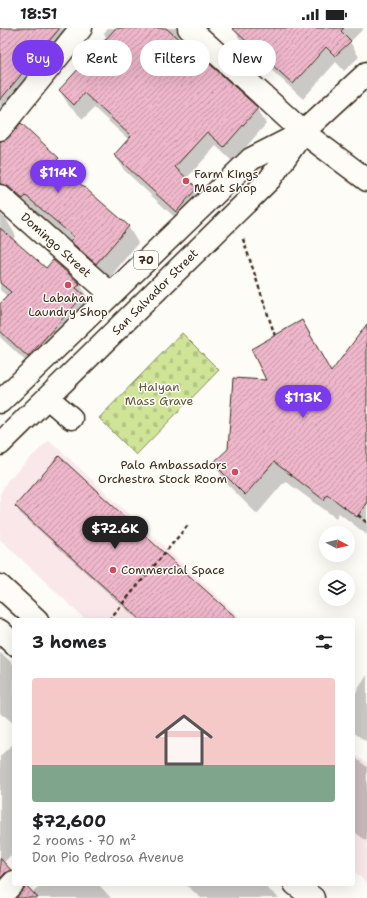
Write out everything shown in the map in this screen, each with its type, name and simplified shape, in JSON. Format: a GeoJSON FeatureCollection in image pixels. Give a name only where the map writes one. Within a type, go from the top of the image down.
{"type":"FeatureCollection","features":[{"type":"Feature","properties":{"kind":"main road"},"geometry":{"type":"LineString","coordinates":[[0,128],[81,28]]}},
{"type":"Feature","properties":{"kind":"main road"},"geometry":{"type":"LineString","coordinates":[[189,28],[303,132],[367,180]]}},
{"type":"Feature","properties":{"kind":"main road","name":"San Salvador Street"},"geometry":{"type":"LineString","coordinates":[[0,444],[270,179],[303,132],[367,72]]}},
{"type":"Feature","properties":{"kind":"main road","name":"San Salvador Street"},"geometry":{"type":"LineString","coordinates":[[0,402],[251,159],[303,132]]}},
{"type":"Feature","properties":{"kind":"main road","name":"Domingo Street"},"geometry":{"type":"LineString","coordinates":[[0,196],[111,294]]}},
{"type":"Feature","properties":{"kind":"main road"},"geometry":{"type":"LineString","coordinates":[[48,398],[71,418]]}},
{"type":"Feature","properties":{"kind":"main road"},"geometry":{"type":"LineString","coordinates":[[0,586],[35,618]]}},
{"type":"Feature","properties":{"kind":"main road"},"geometry":{"type":"LineString","coordinates":[[0,631],[12,642]]}},
{"type":"Feature","properties":{"kind":"main road"},"geometry":{"type":"LineString","coordinates":[[0,897],[12,884]]}},
{"type":"Feature","properties":{"kind":"main road"},"geometry":{"type":"LineString","coordinates":[[298,886],[313,898]]}},
{"type":"Feature","properties":{"kind":"main road"},"geometry":{"type":"LineString","coordinates":[[318,886],[329,898]]}},
{"type":"Feature","properties":{"kind":"path"},"geometry":{"type":"LineString","coordinates":[[243,238],[275,336]]}},
{"type":"Feature","properties":{"kind":"path"},"geometry":{"type":"LineString","coordinates":[[358,515],[367,523]]}},
{"type":"Feature","properties":{"kind":"path"},"geometry":{"type":"LineString","coordinates":[[111,618],[188,526]]}},
{"type":"Feature","properties":{"kind":"shaded area"},"geometry":{"type":"Polygon","coordinates":[[[49,440],[241,618],[84,618],[0,539],[0,494],[7,481],[49,440]]]}},
{"type":"Feature","properties":{"kind":"shaded area"},"geometry":{"type":"Polygon","coordinates":[[[355,755],[367,763],[367,883],[355,872],[355,755]]]}},
{"type":"Feature","properties":{"kind":"green space","name":"Haiyan Mass Grave"},"geometry":{"type":"Polygon","coordinates":[[[182,333],[219,370],[136,455],[99,418],[182,333]]]}},
{"type":"Feature","properties":{"kind":"building"},"geometry":{"type":"Polygon","coordinates":[[[0,28],[60,28],[50,40],[12,40],[12,76],[20,76],[0,100],[0,28]]]}},
{"type":"Feature","properties":{"kind":"building"},"geometry":{"type":"Polygon","coordinates":[[[116,28],[166,28],[180,40],[140,40],[140,76],[210,76],[210,64],[218,71],[218,76],[223,76],[258,108],[224,147],[207,132],[175,167],[197,188],[176,212],[114,155],[131,136],[84,93],[74,105],[59,90],[72,76],[132,76],[132,40],[105,40],[116,28]]]}},
{"type":"Feature","properties":{"kind":"building"},"geometry":{"type":"Polygon","coordinates":[[[232,28],[344,28],[341,31],[351,41],[335,56],[326,47],[293,84],[276,68],[276,40],[245,40],[232,28]]]}},
{"type":"Feature","properties":{"kind":"building"},"geometry":{"type":"Polygon","coordinates":[[[21,123],[59,158],[55,162],[129,226],[96,264],[70,241],[74,237],[26,196],[23,199],[8,186],[0,184],[0,141],[9,137],[21,123]]]}},
{"type":"Feature","properties":{"kind":"building"},"geometry":{"type":"Polygon","coordinates":[[[0,228],[46,268],[53,260],[80,284],[76,288],[84,295],[28,357],[0,331],[0,304],[11,292],[0,283],[0,228]]]}},
{"type":"Feature","properties":{"kind":"building"},"geometry":{"type":"Polygon","coordinates":[[[302,320],[331,372],[367,324],[367,502],[357,517],[327,494],[324,500],[274,462],[245,495],[213,463],[228,449],[233,378],[266,380],[251,349],[302,320]]]}},
{"type":"Feature","properties":{"kind":"building"},"geometry":{"type":"Polygon","coordinates":[[[59,456],[237,618],[139,618],[15,506],[59,456]]]}},
{"type":"Feature","properties":{"kind":"building"},"geometry":{"type":"Polygon","coordinates":[[[0,858],[11,870],[5,873],[0,879],[0,858]]]}},
{"type":"Feature","properties":{"kind":"building"},"geometry":{"type":"Polygon","coordinates":[[[25,886],[27,886],[38,898],[16,898],[25,886]]]}},
{"type":"Feature","properties":{"kind":"place","name":"Farm Kings Meat Shop"},"geometry":{"type":"Point","coordinates":[186,181]}},
{"type":"Feature","properties":{"kind":"place","name":"Labahan Laundry Shop"},"geometry":{"type":"Point","coordinates":[68,285]}},
{"type":"Feature","properties":{"kind":"place","name":"Palo Ambassadors Orchestra Stock Room"},"geometry":{"type":"Point","coordinates":[235,472]}},
{"type":"Feature","properties":{"kind":"place","name":"Commercial Space"},"geometry":{"type":"Point","coordinates":[113,570]}}]}
